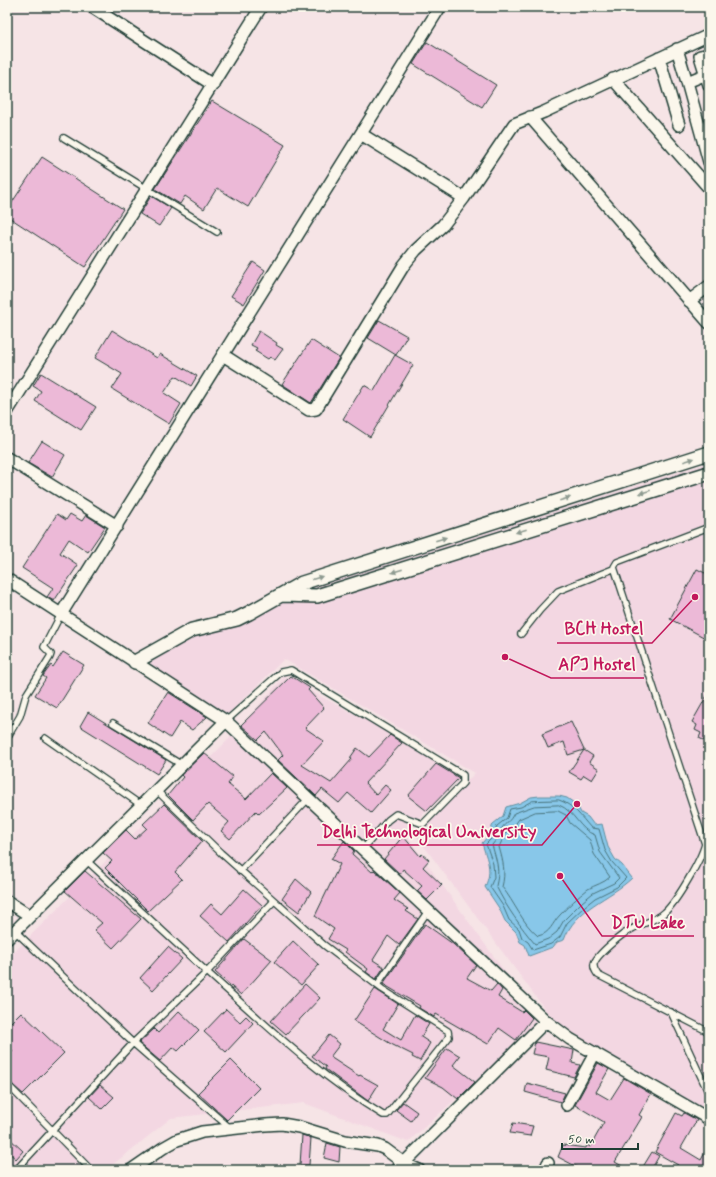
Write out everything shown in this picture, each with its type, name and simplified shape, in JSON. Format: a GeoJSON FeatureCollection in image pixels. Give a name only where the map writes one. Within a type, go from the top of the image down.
{"type":"FeatureCollection","features":[{"type":"Feature","properties":{"kind":"street"},"geometry":{"type":"LineString","coordinates":[[92,7],[213,85]]}},
{"type":"Feature","properties":{"kind":"street"},"geometry":{"type":"LineString","coordinates":[[7,412],[146,188],[213,85],[261,7]]}},
{"type":"Feature","properties":{"kind":"street"},"geometry":{"type":"LineString","coordinates":[[61,614],[440,7]]}},
{"type":"Feature","properties":{"kind":"street"},"geometry":{"type":"LineString","coordinates":[[223,355],[309,410],[316,409],[404,266],[416,250],[443,225],[464,198],[514,124],[709,35]]}},
{"type":"Feature","properties":{"kind":"street"},"geometry":{"type":"LineString","coordinates":[[687,82],[708,78],[704,55],[696,40]]}},
{"type":"Feature","properties":{"kind":"street"},"geometry":{"type":"LineString","coordinates":[[677,49],[709,161]]}},
{"type":"Feature","properties":{"kind":"street"},"geometry":{"type":"LineString","coordinates":[[659,58],[679,125]]}},
{"type":"Feature","properties":{"kind":"street"},"geometry":{"type":"LineString","coordinates":[[613,79],[707,182]]}},
{"type":"Feature","properties":{"kind":"street"},"geometry":{"type":"LineString","coordinates":[[530,117],[709,323]]}},
{"type":"Feature","properties":{"kind":"street"},"geometry":{"type":"LineString","coordinates":[[361,134],[464,198]]}},
{"type":"Feature","properties":{"kind":"street"},"geometry":{"type":"LineString","coordinates":[[689,301],[709,286]]}},
{"type":"Feature","properties":{"kind":"street"},"geometry":{"type":"LineString","coordinates":[[135,662],[192,630],[237,619],[302,583],[709,453]]}},
{"type":"Feature","properties":{"kind":"street"},"geometry":{"type":"LineString","coordinates":[[7,458],[116,526]]}},
{"type":"Feature","properties":{"kind":"street"},"geometry":{"type":"LineString","coordinates":[[282,595],[317,596],[709,473]]}},
{"type":"Feature","properties":{"kind":"street"},"geometry":{"type":"LineString","coordinates":[[8,583],[61,614],[226,722],[546,1021],[570,1039],[709,1119]]}},
{"type":"Feature","properties":{"kind":"street"},"geometry":{"type":"LineString","coordinates":[[7,939],[226,722]]}},
{"type":"Feature","properties":{"kind":"street"},"geometry":{"type":"LineString","coordinates":[[7,900],[30,916]]}},
{"type":"Feature","properties":{"kind":"street"},"geometry":{"type":"LineString","coordinates":[[401,1167],[507,1058],[546,1021]]}},
{"type":"Feature","properties":{"kind":"street"},"geometry":{"type":"LineString","coordinates":[[567,1105],[596,1053]]}},
{"type":"Feature","properties":{"kind":"street"},"geometry":{"type":"LineString","coordinates":[[131,1170],[177,1140],[202,1132],[265,1124],[298,1127],[338,1139],[378,1146],[385,1149],[401,1167],[419,1170]]}},
{"type":"Feature","properties":{"kind":"lane"},"geometry":{"type":"LineString","coordinates":[[64,138],[218,232]]}},
{"type":"Feature","properties":{"kind":"lane"},"geometry":{"type":"LineString","coordinates":[[709,527],[617,562],[614,569],[707,845],[671,905],[664,913],[622,935],[597,959],[594,965],[594,970],[598,975],[709,1032]]}},
{"type":"Feature","properties":{"kind":"lane"},"geometry":{"type":"LineString","coordinates":[[521,634],[540,610],[558,591],[614,569]]}},
{"type":"Feature","properties":{"kind":"lane"},"geometry":{"type":"LineString","coordinates":[[7,738],[20,716],[26,695],[50,657],[51,654],[44,647],[61,614]]}},
{"type":"Feature","properties":{"kind":"lane"},"geometry":{"type":"LineString","coordinates":[[226,722],[281,672],[291,670],[463,775],[463,783],[423,824],[396,814],[388,820],[363,849]]}},
{"type":"Feature","properties":{"kind":"lane"},"geometry":{"type":"LineString","coordinates":[[113,723],[182,765]]}},
{"type":"Feature","properties":{"kind":"lane"},"geometry":{"type":"LineString","coordinates":[[45,738],[141,805]]}},
{"type":"Feature","properties":{"kind":"lane"},"geometry":{"type":"LineString","coordinates":[[86,860],[207,972],[329,1079],[358,1100],[385,1116],[445,1043],[450,1034],[446,1029],[377,985],[324,945],[240,871],[156,790]]}},
{"type":"Feature","properties":{"kind":"lane"},"geometry":{"type":"LineString","coordinates":[[240,871],[309,798]]}},
{"type":"Feature","properties":{"kind":"lane"},"geometry":{"type":"LineString","coordinates":[[16,1170],[133,1043],[207,972],[274,901]]}},
{"type":"Feature","properties":{"kind":"lane"},"geometry":{"type":"LineString","coordinates":[[377,985],[428,911]]}},
{"type":"Feature","properties":{"kind":"lane"},"geometry":{"type":"LineString","coordinates":[[15,931],[133,1043],[231,1128]]}},
{"type":"Feature","properties":{"kind":"lane"},"geometry":{"type":"LineString","coordinates":[[670,1012],[709,1094]]}},
{"type":"Feature","properties":{"kind":"lane"},"geometry":{"type":"LineString","coordinates":[[7,1084],[91,1170]]}},
{"type":"Feature","properties":{"kind":"shaded area"},"geometry":{"type":"Polygon","coordinates":[[[709,463],[709,1111],[556,1024],[415,834],[475,773],[284,659],[227,715],[135,662],[203,622],[709,463]]]}},
{"type":"Feature","properties":{"kind":"shaded area"},"geometry":{"type":"Polygon","coordinates":[[[284,677],[466,773],[404,832],[541,1022],[408,1142],[304,1103],[171,1118],[106,1170],[7,1170],[7,959],[229,739],[284,677]]]}},
{"type":"Feature","properties":{"kind":"water"},"geometry":{"type":"Polygon","coordinates":[[[559,796],[567,798],[577,805],[581,813],[588,817],[594,825],[602,824],[608,847],[615,859],[622,865],[632,878],[576,920],[569,929],[564,940],[557,942],[553,947],[529,956],[525,945],[520,942],[516,932],[505,921],[499,908],[485,887],[489,870],[482,843],[489,835],[493,824],[503,816],[506,807],[520,803],[531,797],[559,796]]]}},
{"type":"Feature","properties":{"kind":"building"},"geometry":{"type":"Polygon","coordinates":[[[427,42],[496,85],[482,107],[413,64],[427,42]]]}},
{"type":"Feature","properties":{"kind":"building"},"geometry":{"type":"Polygon","coordinates":[[[212,101],[285,145],[248,207],[217,188],[204,209],[185,196],[180,204],[155,189],[212,101]]]}},
{"type":"Feature","properties":{"kind":"building"},"geometry":{"type":"Polygon","coordinates":[[[42,157],[123,209],[85,267],[7,216],[7,210],[42,157]]]}},
{"type":"Feature","properties":{"kind":"building"},"geometry":{"type":"Polygon","coordinates":[[[151,196],[171,208],[159,226],[140,214],[151,196]]]}},
{"type":"Feature","properties":{"kind":"building"},"geometry":{"type":"Polygon","coordinates":[[[253,262],[265,270],[244,304],[231,296],[253,262]]]}},
{"type":"Feature","properties":{"kind":"building"},"geometry":{"type":"Polygon","coordinates":[[[379,320],[407,336],[396,355],[368,338],[379,320]]]}},
{"type":"Feature","properties":{"kind":"building"},"geometry":{"type":"Polygon","coordinates":[[[112,330],[157,358],[160,354],[197,376],[191,386],[175,376],[164,393],[181,404],[169,424],[112,389],[122,374],[95,358],[112,330]]]}},
{"type":"Feature","properties":{"kind":"building"},"geometry":{"type":"Polygon","coordinates":[[[259,331],[283,349],[275,360],[270,357],[268,359],[255,351],[257,348],[251,345],[259,331]]]}},
{"type":"Feature","properties":{"kind":"building"},"geometry":{"type":"Polygon","coordinates":[[[311,340],[339,358],[311,403],[282,384],[311,340]]]}},
{"type":"Feature","properties":{"kind":"building"},"geometry":{"type":"Polygon","coordinates":[[[395,355],[413,365],[370,437],[343,419],[364,385],[374,391],[395,355]]]}},
{"type":"Feature","properties":{"kind":"building"},"geometry":{"type":"Polygon","coordinates":[[[41,373],[96,407],[81,430],[35,401],[41,391],[33,386],[41,373]]]}},
{"type":"Feature","properties":{"kind":"building"},"geometry":{"type":"Polygon","coordinates":[[[42,441],[65,455],[52,477],[28,463],[42,441]]]}},
{"type":"Feature","properties":{"kind":"building"},"geometry":{"type":"Polygon","coordinates":[[[57,514],[66,520],[70,514],[82,521],[86,515],[105,527],[88,552],[69,539],[60,553],[78,565],[54,601],[47,597],[53,588],[22,568],[57,514]]]}},
{"type":"Feature","properties":{"kind":"building"},"geometry":{"type":"Polygon","coordinates":[[[697,569],[709,575],[709,640],[670,619],[697,569]]]}},
{"type":"Feature","properties":{"kind":"building"},"geometry":{"type":"Polygon","coordinates":[[[63,652],[84,665],[57,708],[35,695],[46,678],[43,676],[51,665],[53,667],[63,652]]]}},
{"type":"Feature","properties":{"kind":"building"},"geometry":{"type":"Polygon","coordinates":[[[291,676],[310,688],[308,690],[324,708],[305,728],[324,741],[302,765],[331,783],[352,759],[350,758],[357,748],[369,757],[390,735],[402,743],[365,783],[376,795],[385,785],[391,790],[371,813],[348,793],[339,803],[322,789],[316,796],[278,760],[283,755],[266,732],[258,740],[241,725],[291,676]]]}},
{"type":"Feature","properties":{"kind":"building"},"geometry":{"type":"Polygon","coordinates":[[[168,692],[207,717],[192,730],[180,722],[170,738],[148,723],[168,692]]]}},
{"type":"Feature","properties":{"kind":"building"},"geometry":{"type":"Polygon","coordinates":[[[709,692],[709,743],[699,738],[701,733],[695,730],[697,725],[692,722],[709,692]]]}},
{"type":"Feature","properties":{"kind":"building"},"geometry":{"type":"Polygon","coordinates":[[[88,712],[166,760],[157,774],[80,726],[88,712]]]}},
{"type":"Feature","properties":{"kind":"building"},"geometry":{"type":"Polygon","coordinates":[[[571,722],[584,750],[568,755],[564,742],[548,748],[542,734],[571,722]]]}},
{"type":"Feature","properties":{"kind":"building"},"geometry":{"type":"Polygon","coordinates":[[[584,750],[593,756],[589,762],[599,769],[592,780],[584,775],[581,779],[569,772],[584,750]]]}},
{"type":"Feature","properties":{"kind":"building"},"geometry":{"type":"Polygon","coordinates":[[[204,753],[233,777],[228,784],[246,799],[271,773],[287,788],[259,814],[256,811],[230,839],[221,831],[229,822],[208,804],[193,820],[168,795],[183,777],[181,775],[204,753]]]}},
{"type":"Feature","properties":{"kind":"building"},"geometry":{"type":"Polygon","coordinates":[[[436,764],[459,778],[427,811],[408,796],[436,764]]]}},
{"type":"Feature","properties":{"kind":"building"},"geometry":{"type":"Polygon","coordinates":[[[164,804],[202,841],[175,872],[182,879],[148,911],[105,868],[112,861],[103,853],[126,830],[135,839],[147,828],[143,824],[164,804]]]}},
{"type":"Feature","properties":{"kind":"building"},"geometry":{"type":"Polygon","coordinates":[[[403,836],[420,856],[422,854],[429,860],[423,867],[442,885],[427,900],[417,891],[422,886],[403,869],[400,874],[384,859],[403,836]]]}},
{"type":"Feature","properties":{"kind":"building"},"geometry":{"type":"Polygon","coordinates":[[[344,841],[354,851],[352,854],[372,872],[374,870],[400,893],[394,900],[408,909],[406,911],[418,919],[399,945],[388,936],[373,960],[384,967],[376,979],[366,972],[368,969],[345,952],[346,950],[328,939],[334,929],[315,916],[340,864],[331,859],[344,841]]]}},
{"type":"Feature","properties":{"kind":"building"},"geometry":{"type":"Polygon","coordinates":[[[85,871],[141,919],[113,948],[94,930],[102,923],[65,891],[85,871]]]}},
{"type":"Feature","properties":{"kind":"building"},"geometry":{"type":"Polygon","coordinates":[[[296,879],[311,892],[299,912],[282,899],[296,879]]]}},
{"type":"Feature","properties":{"kind":"building"},"geometry":{"type":"Polygon","coordinates":[[[244,889],[262,905],[229,942],[200,916],[211,904],[222,914],[244,889]]]}},
{"type":"Feature","properties":{"kind":"building"},"geometry":{"type":"Polygon","coordinates":[[[425,924],[453,944],[476,965],[467,978],[491,991],[497,984],[502,990],[498,997],[522,1012],[524,1010],[532,1018],[516,1040],[499,1028],[488,1044],[436,1014],[434,1017],[419,1008],[420,1006],[383,984],[425,924]]]}},
{"type":"Feature","properties":{"kind":"building"},"geometry":{"type":"Polygon","coordinates":[[[244,939],[272,960],[241,995],[215,972],[244,939]]]}},
{"type":"Feature","properties":{"kind":"building"},"geometry":{"type":"Polygon","coordinates":[[[293,941],[319,965],[301,985],[274,962],[293,941]]]}},
{"type":"Feature","properties":{"kind":"building"},"geometry":{"type":"Polygon","coordinates":[[[168,947],[182,959],[153,990],[140,978],[168,947]]]}},
{"type":"Feature","properties":{"kind":"building"},"geometry":{"type":"Polygon","coordinates":[[[305,984],[320,998],[286,1034],[271,1021],[305,984]]]}},
{"type":"Feature","properties":{"kind":"building"},"geometry":{"type":"Polygon","coordinates":[[[375,989],[398,1004],[383,1029],[401,1040],[415,1015],[429,1024],[421,1037],[430,1043],[420,1061],[412,1057],[413,1055],[391,1044],[354,1021],[375,989]]]}},
{"type":"Feature","properties":{"kind":"building"},"geometry":{"type":"Polygon","coordinates":[[[226,1009],[240,1022],[246,1016],[253,1023],[226,1052],[204,1032],[226,1009]]]}},
{"type":"Feature","properties":{"kind":"building"},"geometry":{"type":"Polygon","coordinates":[[[179,1011],[199,1030],[178,1051],[173,1047],[160,1061],[139,1043],[154,1029],[158,1033],[179,1011]]]}},
{"type":"Feature","properties":{"kind":"building"},"geometry":{"type":"Polygon","coordinates":[[[21,1012],[64,1053],[23,1094],[7,1080],[7,1057],[13,1051],[7,1046],[7,1026],[21,1012]]]}},
{"type":"Feature","properties":{"kind":"building"},"geometry":{"type":"Polygon","coordinates":[[[329,1035],[340,1044],[330,1057],[359,1076],[360,1075],[378,1085],[368,1101],[325,1069],[326,1067],[312,1056],[329,1035]]]}},
{"type":"Feature","properties":{"kind":"building"},"geometry":{"type":"Polygon","coordinates":[[[535,1042],[574,1050],[572,1063],[580,1065],[574,1077],[546,1070],[549,1057],[532,1054],[535,1042]]]}},
{"type":"Feature","properties":{"kind":"building"},"geometry":{"type":"Polygon","coordinates":[[[447,1048],[460,1056],[453,1065],[475,1082],[458,1099],[443,1087],[425,1078],[447,1048]]]}},
{"type":"Feature","properties":{"kind":"building"},"geometry":{"type":"Polygon","coordinates":[[[231,1060],[259,1088],[227,1120],[198,1093],[231,1060]]]}},
{"type":"Feature","properties":{"kind":"building"},"geometry":{"type":"Polygon","coordinates":[[[598,1063],[609,1069],[596,1092],[610,1100],[624,1078],[651,1094],[639,1115],[642,1117],[615,1162],[629,1170],[583,1170],[558,1157],[563,1145],[586,1148],[587,1145],[590,1147],[604,1122],[575,1105],[598,1063]]]}},
{"type":"Feature","properties":{"kind":"building"},"geometry":{"type":"Polygon","coordinates":[[[527,1083],[565,1093],[561,1102],[525,1092],[527,1083]]]}},
{"type":"Feature","properties":{"kind":"building"},"geometry":{"type":"Polygon","coordinates":[[[100,1085],[114,1097],[102,1109],[89,1097],[100,1085]]]}},
{"type":"Feature","properties":{"kind":"building"},"geometry":{"type":"Polygon","coordinates":[[[403,1102],[417,1112],[411,1121],[396,1110],[403,1102]]]}},
{"type":"Feature","properties":{"kind":"building"},"geometry":{"type":"Polygon","coordinates":[[[676,1113],[682,1116],[684,1113],[697,1120],[681,1148],[701,1160],[709,1145],[709,1170],[675,1170],[678,1165],[655,1152],[676,1113]]]}},
{"type":"Feature","properties":{"kind":"building"},"geometry":{"type":"Polygon","coordinates":[[[513,1123],[533,1126],[530,1136],[510,1133],[513,1123]]]}},
{"type":"Feature","properties":{"kind":"building"},"geometry":{"type":"Polygon","coordinates":[[[302,1135],[311,1138],[309,1165],[300,1165],[302,1135]]]}},
{"type":"Feature","properties":{"kind":"building"},"geometry":{"type":"Polygon","coordinates":[[[7,1136],[23,1151],[16,1159],[7,1151],[7,1136]]]}},
{"type":"Feature","properties":{"kind":"building"},"geometry":{"type":"Polygon","coordinates":[[[327,1143],[340,1147],[339,1162],[324,1158],[327,1143]]]}},
{"type":"Feature","properties":{"kind":"building"},"geometry":{"type":"Polygon","coordinates":[[[652,1152],[659,1156],[651,1170],[641,1170],[652,1152]]]}},
{"type":"Feature","properties":{"kind":"place","name":"BCH Hostel"},"geometry":{"type":"Point","coordinates":[695,597]}},
{"type":"Feature","properties":{"kind":"place","name":"APJ Hostel"},"geometry":{"type":"Point","coordinates":[505,657]}},
{"type":"Feature","properties":{"kind":"place","name":"Delhi Technological University"},"geometry":{"type":"Point","coordinates":[577,804]}},
{"type":"Feature","properties":{"kind":"place","name":"DTU Lake"},"geometry":{"type":"Point","coordinates":[560,876]}}]}
